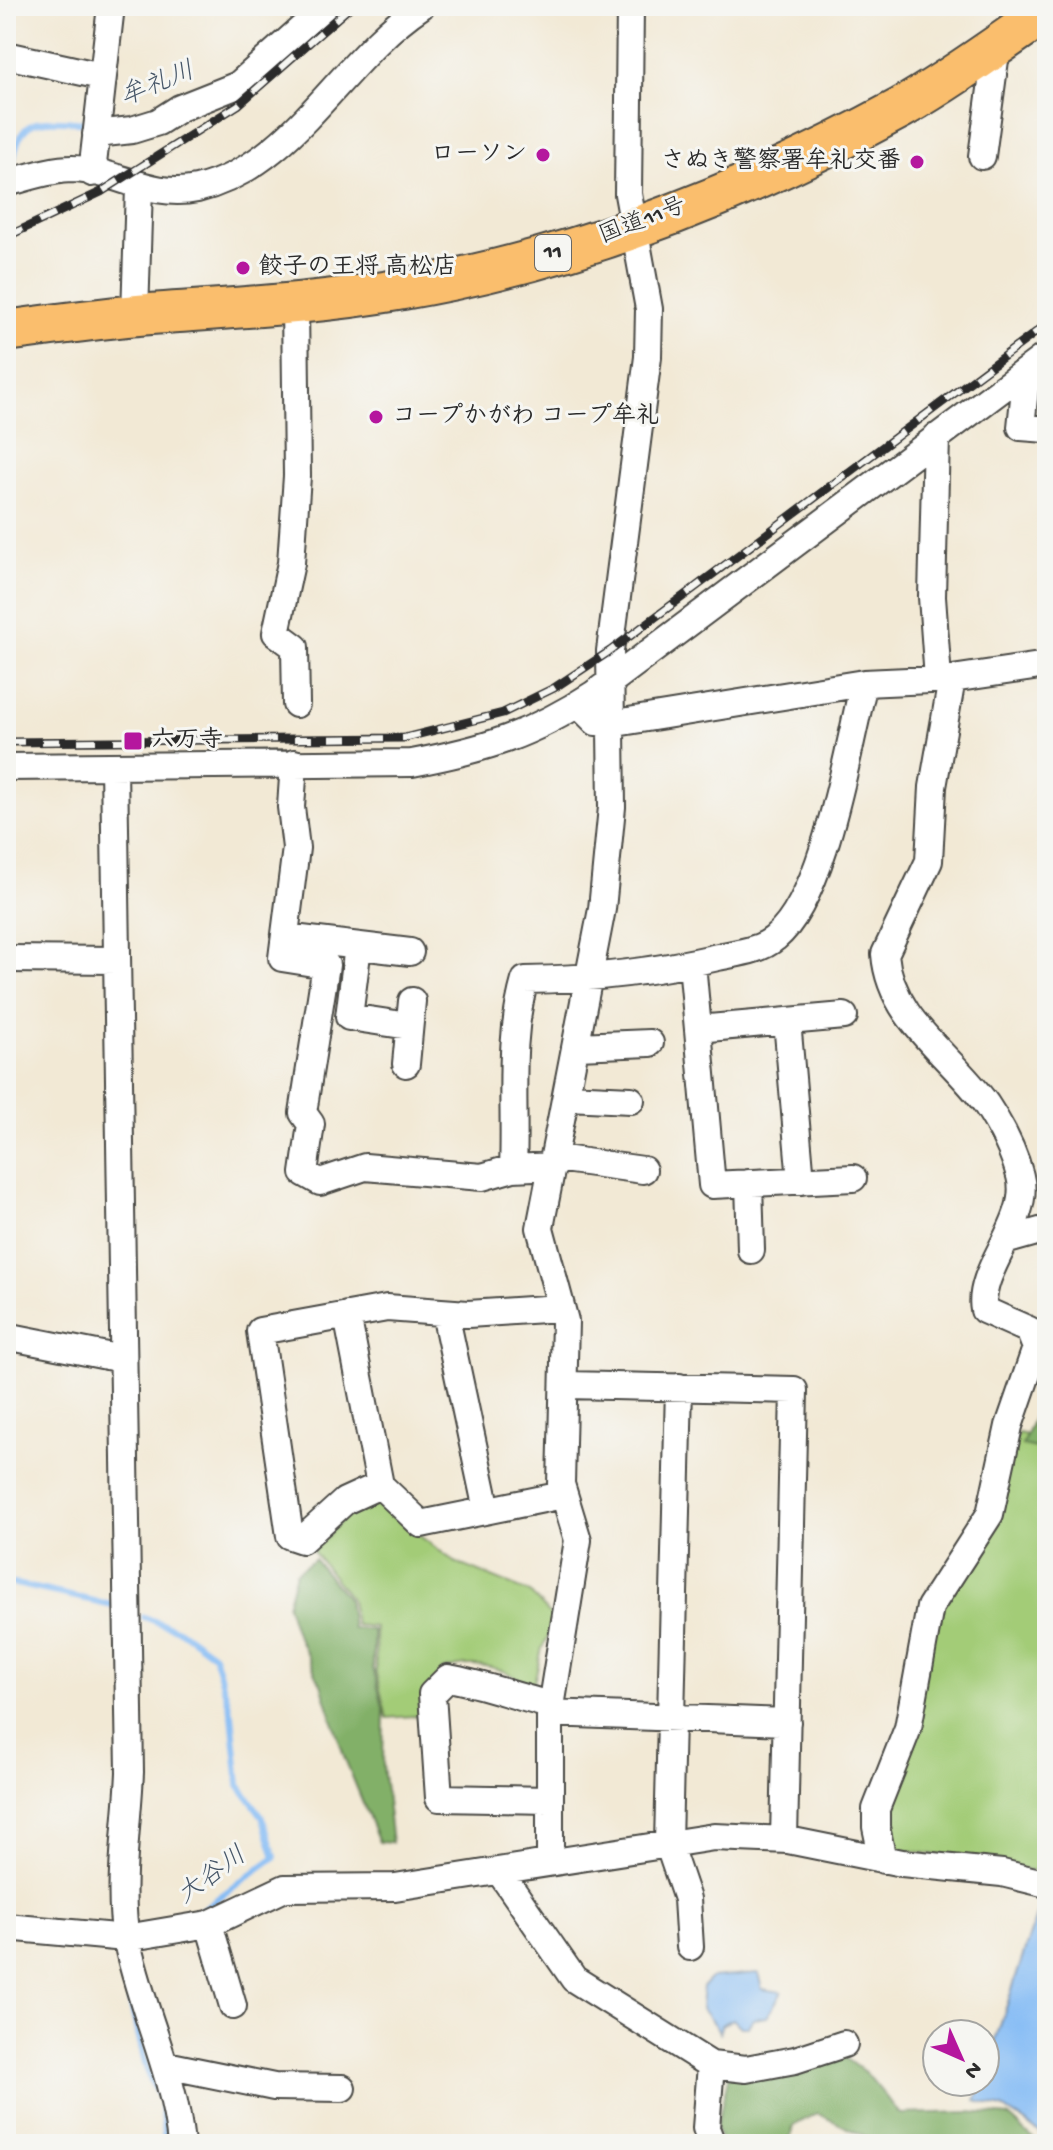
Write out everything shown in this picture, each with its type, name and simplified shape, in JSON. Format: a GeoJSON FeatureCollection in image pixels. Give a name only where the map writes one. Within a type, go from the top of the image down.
{"type":"FeatureCollection","features":[{"type":"Feature","properties":{"kind":"highway","name":"国道11号"},"geometry":{"type":"LineString","coordinates":[[6,331],[135,315],[295,304],[397,290],[488,272],[633,228],[829,145],[903,106],[1047,11]]}},
{"type":"Feature","properties":{"kind":"street"},"geometry":{"type":"LineString","coordinates":[[92,173],[111,6]]}},
{"type":"Feature","properties":{"kind":"street"},"geometry":{"type":"LineString","coordinates":[[96,126],[132,130],[158,122],[180,108],[238,85],[327,6]]}},
{"type":"Feature","properties":{"kind":"street"},"geometry":{"type":"LineString","coordinates":[[11,182],[71,169],[157,192],[195,189],[233,177],[295,129],[376,41],[421,6]]}},
{"type":"Feature","properties":{"kind":"street"},"geometry":{"type":"LineString","coordinates":[[550,1861],[551,1709],[578,1540],[561,1484],[566,1385],[565,1321],[540,1228],[602,909],[612,807],[610,651],[647,372],[649,309],[628,194],[630,6]]}},
{"type":"Feature","properties":{"kind":"street"},"geometry":{"type":"LineString","coordinates":[[982,156],[997,45]]}},
{"type":"Feature","properties":{"kind":"street"},"geometry":{"type":"LineString","coordinates":[[6,55],[101,76]]}},
{"type":"Feature","properties":{"kind":"street"},"geometry":{"type":"LineString","coordinates":[[135,315],[139,187]]}},
{"type":"Feature","properties":{"kind":"street"},"geometry":{"type":"LineString","coordinates":[[295,304],[297,476],[291,563],[276,633],[295,647],[296,704]]}},
{"type":"Feature","properties":{"kind":"street"},"geometry":{"type":"LineString","coordinates":[[1037,363],[1021,427],[1047,429]]}},
{"type":"Feature","properties":{"kind":"street"},"geometry":{"type":"LineString","coordinates":[[6,767],[412,763],[476,751],[517,737],[578,704],[610,682],[1037,363]]}},
{"type":"Feature","properties":{"kind":"street"},"geometry":{"type":"LineString","coordinates":[[883,1860],[876,1809],[908,1728],[930,1607],[990,1514],[1009,1426],[1036,1348],[1029,1330],[984,1310],[981,1295],[1008,1240],[1021,1179],[998,1123],[984,1102],[911,1020],[890,984],[886,968],[885,954],[929,861],[933,787],[945,679],[932,597],[936,437]]}},
{"type":"Feature","properties":{"kind":"street"},"geometry":{"type":"LineString","coordinates":[[578,704],[596,722],[611,723],[864,683],[945,679],[1047,665]]}},
{"type":"Feature","properties":{"kind":"street"},"geometry":{"type":"LineString","coordinates":[[513,1168],[515,1127],[510,1076],[516,1010],[525,980],[590,979],[692,963],[752,950],[775,938],[807,898],[864,683]]}},
{"type":"Feature","properties":{"kind":"street"},"geometry":{"type":"LineString","coordinates":[[294,763],[291,807],[296,848],[282,958],[326,965],[303,1113],[311,1124],[304,1173],[320,1182],[365,1167],[482,1177],[513,1168],[555,1162],[643,1170]]}},
{"type":"Feature","properties":{"kind":"street"},"geometry":{"type":"LineString","coordinates":[[114,766],[130,1772],[124,1910],[139,1936],[181,2144]]}},
{"type":"Feature","properties":{"kind":"street"},"geometry":{"type":"LineString","coordinates":[[285,937],[410,952]]}},
{"type":"Feature","properties":{"kind":"street"},"geometry":{"type":"LineString","coordinates":[[358,946],[349,1017],[410,1014],[406,1064]]}},
{"type":"Feature","properties":{"kind":"street"},"geometry":{"type":"LineString","coordinates":[[6,959],[117,960]]}},
{"type":"Feature","properties":{"kind":"street"},"geometry":{"type":"LineString","coordinates":[[692,963],[712,1185],[853,1178]]}},
{"type":"Feature","properties":{"kind":"street"},"geometry":{"type":"LineString","coordinates":[[698,1029],[844,1016]]}},
{"type":"Feature","properties":{"kind":"street"},"geometry":{"type":"LineString","coordinates":[[787,1021],[801,1181]]}},
{"type":"Feature","properties":{"kind":"street"},"geometry":{"type":"LineString","coordinates":[[577,1046],[650,1043]]}},
{"type":"Feature","properties":{"kind":"street"},"geometry":{"type":"LineString","coordinates":[[567,1097],[631,1100]]}},
{"type":"Feature","properties":{"kind":"street"},"geometry":{"type":"LineString","coordinates":[[749,1183],[751,1250]]}},
{"type":"Feature","properties":{"kind":"street"},"geometry":{"type":"LineString","coordinates":[[1008,1240],[1047,1229]]}},
{"type":"Feature","properties":{"kind":"street"},"geometry":{"type":"LineString","coordinates":[[380,1485],[345,1501],[302,1540],[290,1536],[260,1331],[387,1308],[445,1313],[560,1308]]}},
{"type":"Feature","properties":{"kind":"street"},"geometry":{"type":"LineString","coordinates":[[445,1313],[487,1510]]}},
{"type":"Feature","properties":{"kind":"street"},"geometry":{"type":"LineString","coordinates":[[347,1315],[380,1485],[421,1524],[563,1495]]}},
{"type":"Feature","properties":{"kind":"street"},"geometry":{"type":"LineString","coordinates":[[6,1336],[122,1359]]}},
{"type":"Feature","properties":{"kind":"street"},"geometry":{"type":"LineString","coordinates":[[566,1385],[794,1390],[784,1839]]}},
{"type":"Feature","properties":{"kind":"street"},"geometry":{"type":"LineString","coordinates":[[679,1387],[668,1843],[687,1899],[690,1947]]}},
{"type":"Feature","properties":{"kind":"street"},"geometry":{"type":"LineString","coordinates":[[549,1800],[439,1798],[432,1694],[448,1678],[484,1684],[551,1709],[787,1722]]}},
{"type":"Feature","properties":{"kind":"street"},"geometry":{"type":"LineString","coordinates":[[6,1927],[139,1936],[202,1925],[285,1888],[366,1890],[714,1837],[784,1839],[883,1860],[1002,1873],[1047,1884]]}},
{"type":"Feature","properties":{"kind":"street"},"geometry":{"type":"LineString","coordinates":[[499,1871],[574,1979],[711,2065],[746,2069],[795,2060],[844,2044]]}},
{"type":"Feature","properties":{"kind":"street"},"geometry":{"type":"LineString","coordinates":[[202,1925],[233,2006]]}},
{"type":"Feature","properties":{"kind":"street"},"geometry":{"type":"LineString","coordinates":[[166,2065],[274,2087],[342,2088]]}},
{"type":"Feature","properties":{"kind":"street"},"geometry":{"type":"LineString","coordinates":[[711,2065],[706,2128],[712,2144]]}},
{"type":"Feature","properties":{"kind":"green space"},"geometry":{"type":"Polygon","coordinates":[[[1047,1384],[1047,1450],[1022,1445],[1047,1384]]]}},
{"type":"Feature","properties":{"kind":"green space"},"geometry":{"type":"Polygon","coordinates":[[[1018,1433],[1047,1439],[1047,1873],[894,1848],[884,1818],[936,1619],[1018,1433]]]}},
{"type":"Feature","properties":{"kind":"green space"},"geometry":{"type":"Polygon","coordinates":[[[383,1498],[420,1536],[455,1562],[529,1592],[556,1621],[542,1648],[533,1687],[511,1674],[489,1667],[455,1667],[442,1670],[426,1715],[387,1718],[376,1673],[375,1627],[355,1625],[351,1599],[313,1551],[346,1516],[383,1498]]]}},
{"type":"Feature","properties":{"kind":"green space"},"geometry":{"type":"Polygon","coordinates":[[[314,1559],[348,1599],[352,1628],[373,1630],[373,1668],[384,1711],[383,1766],[392,1843],[379,1842],[345,1759],[321,1684],[295,1631],[287,1605],[296,1572],[314,1559]]]}},
{"type":"Feature","properties":{"kind":"green space"},"geometry":{"type":"Polygon","coordinates":[[[840,2054],[866,2073],[900,2114],[970,2112],[1008,2116],[1039,2144],[881,2144],[817,2113],[793,2126],[789,2144],[723,2144],[716,2128],[729,2075],[840,2054]]]}},
{"type":"Feature","properties":{"kind":"water"},"geometry":{"type":"Polygon","coordinates":[[[1039,1907],[1047,1912],[1047,2137],[1003,2108],[976,2101],[977,2098],[1001,2098],[1001,2023],[1039,1907]]]}},
{"type":"Feature","properties":{"kind":"water"},"geometry":{"type":"Polygon","coordinates":[[[758,1973],[762,1989],[782,1992],[767,2017],[753,2019],[748,2026],[740,2026],[733,2019],[721,2025],[720,2032],[701,2008],[703,1986],[712,1977],[758,1973]]]}},
{"type":"Feature","properties":{"kind":"waterway","name":"牟礼川"},"geometry":{"type":"LineString","coordinates":[[11,176],[19,140],[33,124],[44,121],[92,123]]}},
{"type":"Feature","properties":{"kind":"waterway","name":"牟礼川"},"geometry":{"type":"LineString","coordinates":[[6,215],[9,191]]}},
{"type":"Feature","properties":{"kind":"waterway","name":"大谷川"},"geometry":{"type":"LineString","coordinates":[[6,1582],[117,1606]]}},
{"type":"Feature","properties":{"kind":"waterway","name":"大谷川"},"geometry":{"type":"LineString","coordinates":[[144,1617],[181,1631],[214,1655],[232,1715],[239,1785],[262,1816],[275,1857],[193,1916]]}},
{"type":"Feature","properties":{"kind":"waterway","name":"大谷川"},"geometry":{"type":"LineString","coordinates":[[130,2001],[148,2075],[161,2100],[165,2144]]}},
{"type":"Feature","properties":{"kind":"railway"},"geometry":{"type":"LineString","coordinates":[[6,237],[101,192],[238,105],[351,6]]}},
{"type":"Feature","properties":{"kind":"railway"},"geometry":{"type":"LineString","coordinates":[[6,742],[404,738],[503,713],[554,688],[610,651],[1047,324]]}},
{"type":"Feature","properties":{"kind":"place","name":"ローソン"},"geometry":{"type":"Point","coordinates":[543,155]}},
{"type":"Feature","properties":{"kind":"place","name":"さぬき警察署牟礼交番"},"geometry":{"type":"Point","coordinates":[917,162]}},
{"type":"Feature","properties":{"kind":"place","name":"餃子の王将 高松店"},"geometry":{"type":"Point","coordinates":[243,268]}},
{"type":"Feature","properties":{"kind":"place","name":"コープかがわ コープ牟礼"},"geometry":{"type":"Point","coordinates":[376,417]}},
{"type":"Feature","properties":{"kind":"place","name":"六万寺"},"geometry":{"type":"Point","coordinates":[133,741]}}]}
